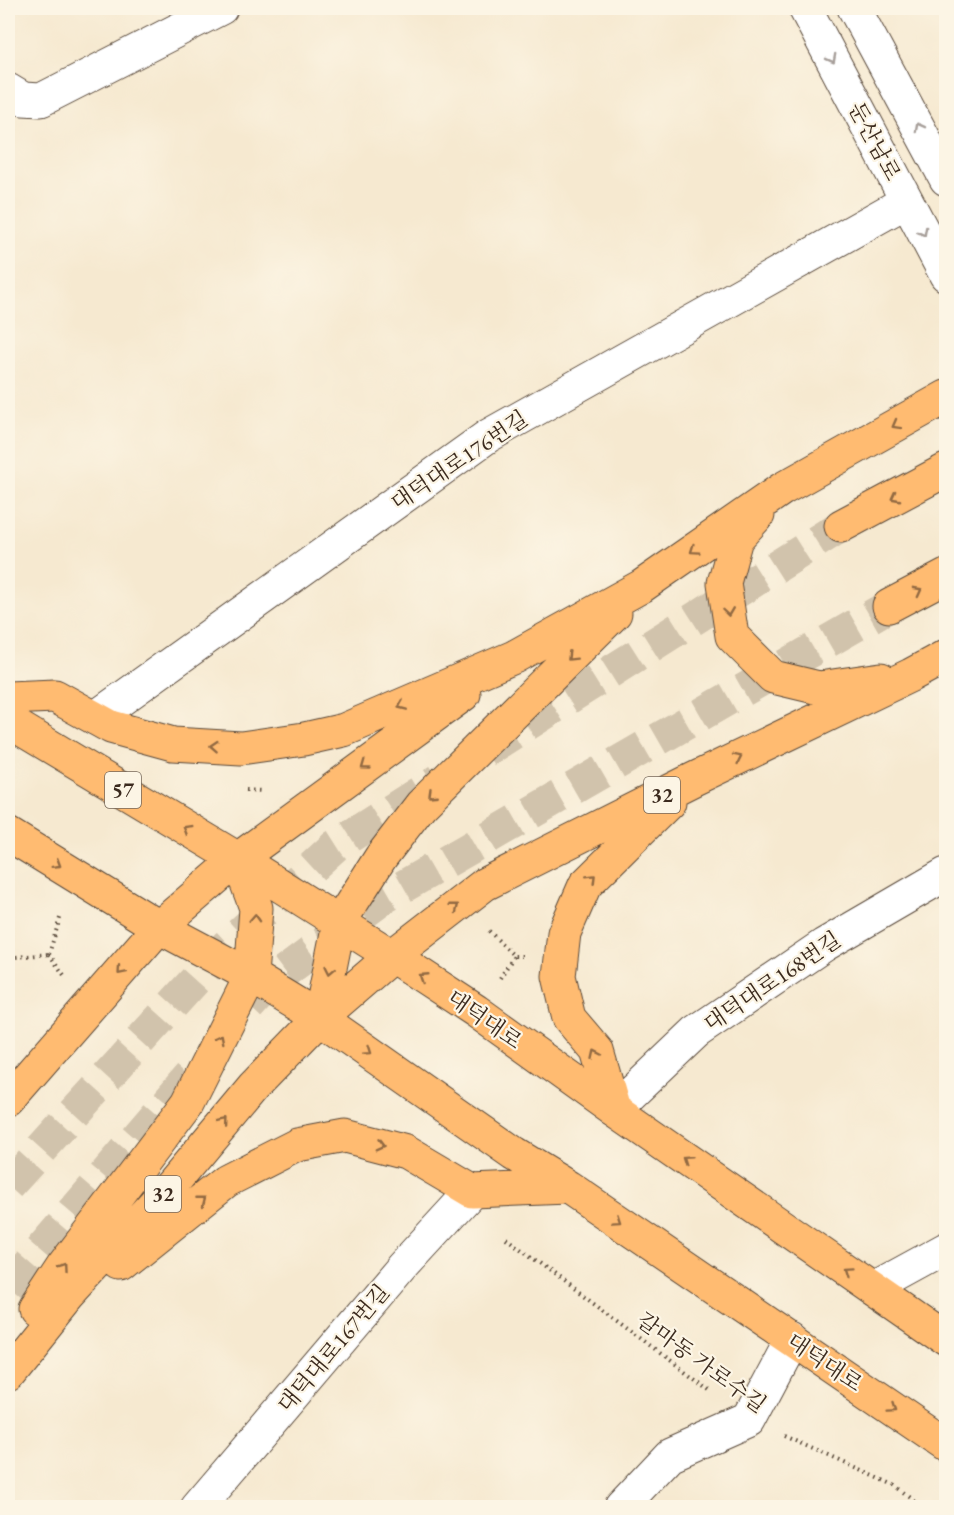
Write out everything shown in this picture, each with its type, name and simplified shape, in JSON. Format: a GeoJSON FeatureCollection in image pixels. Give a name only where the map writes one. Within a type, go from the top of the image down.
{"type":"FeatureCollection","features":[{"type":"Feature","properties":{"kind":"main road"},"geometry":{"type":"LineString","coordinates":[[8,698],[55,696],[111,727],[173,744],[241,748],[293,741],[344,730],[514,657],[642,586],[782,489],[946,396]]}},
{"type":"Feature","properties":{"kind":"main road"},"geometry":{"type":"LineString","coordinates":[[841,526],[946,470]]}},
{"type":"Feature","properties":{"kind":"main road"},"geometry":{"type":"LineString","coordinates":[[782,489],[736,539],[724,583],[732,636],[773,677],[819,688],[911,675]]}},
{"type":"Feature","properties":{"kind":"main road"},"geometry":{"type":"LineString","coordinates":[[890,606],[946,576]]}},
{"type":"Feature","properties":{"kind":"main road"},"geometry":{"type":"LineString","coordinates":[[320,1018],[339,923],[381,857],[421,805],[642,586]]}},
{"type":"Feature","properties":{"kind":"main road","name":"32"},"geometry":{"type":"LineString","coordinates":[[8,1372],[70,1296],[167,1190],[253,1087],[320,1018],[392,956],[485,884],[946,656]]}},
{"type":"Feature","properties":{"kind":"main road"},"geometry":{"type":"LineString","coordinates":[[8,1100],[159,927],[238,860],[514,657]]}},
{"type":"Feature","properties":{"kind":"main road","name":"대덕대로"},"geometry":{"type":"LineString","coordinates":[[8,721],[238,860],[476,1011],[614,1110],[946,1340]]}},
{"type":"Feature","properties":{"kind":"main road"},"geometry":{"type":"LineString","coordinates":[[614,1110],[597,1051],[569,1018],[558,976],[564,933],[585,885],[694,779]]}},
{"type":"Feature","properties":{"kind":"main road","name":"대덕대로"},"geometry":{"type":"LineString","coordinates":[[8,834],[159,927],[251,976],[320,1018],[514,1154],[568,1187],[946,1445]]}},
{"type":"Feature","properties":{"kind":"main road"},"geometry":{"type":"LineString","coordinates":[[8,1351],[62,1268],[188,1102],[251,976],[256,908],[238,860]]}},
{"type":"Feature","properties":{"kind":"main road"},"geometry":{"type":"LineString","coordinates":[[70,1296],[107,1275],[226,1181],[297,1144],[345,1136],[406,1152],[472,1191],[568,1187]]}},
{"type":"Feature","properties":{"kind":"street"},"geometry":{"type":"LineString","coordinates":[[8,90],[23,99],[41,100],[221,8]]}},
{"type":"Feature","properties":{"kind":"street","name":"둔산남로"},"geometry":{"type":"LineString","coordinates":[[805,8],[946,275]]}},
{"type":"Feature","properties":{"kind":"street","name":"둔산남로"},"geometry":{"type":"LineString","coordinates":[[854,8],[946,179]]}},
{"type":"Feature","properties":{"kind":"street","name":"대덕대로176번길"},"geometry":{"type":"LineString","coordinates":[[96,718],[488,436],[907,201]]}},
{"type":"Feature","properties":{"kind":"street","name":"대덕대로168번길"},"geometry":{"type":"LineString","coordinates":[[614,1110],[696,1032],[824,945],[946,874]]}},
{"type":"Feature","properties":{"kind":"street","name":"대덕대로167번길"},"geometry":{"type":"LineString","coordinates":[[197,1508],[402,1267],[472,1191]]}},
{"type":"Feature","properties":{"kind":"street"},"geometry":{"type":"LineString","coordinates":[[873,1289],[946,1249]]}},
{"type":"Feature","properties":{"kind":"street"},"geometry":{"type":"LineString","coordinates":[[620,1508],[670,1455],[749,1420],[792,1339]]}},
{"type":"Feature","properties":{"kind":"path"},"geometry":{"type":"LineString","coordinates":[[49,954],[62,915]]}},
{"type":"Feature","properties":{"kind":"path"},"geometry":{"type":"LineString","coordinates":[[486,928],[514,956],[496,985]]}},
{"type":"Feature","properties":{"kind":"path"},"geometry":{"type":"LineString","coordinates":[[16,957],[49,954]]}},
{"type":"Feature","properties":{"kind":"path"},"geometry":{"type":"LineString","coordinates":[[49,954],[70,982]]}},
{"type":"Feature","properties":{"kind":"path","name":"갈마동 가로수길"},"geometry":{"type":"LineString","coordinates":[[506,1238],[749,1420],[894,1485],[924,1508]]}},
{"type":"Feature","properties":{"kind":"tunnel"},"geometry":{"type":"LineString","coordinates":[[485,751],[841,526]]}},
{"type":"Feature","properties":{"kind":"tunnel"},"geometry":{"type":"LineString","coordinates":[[249,1006],[270,983],[385,897],[889,606]]}},
{"type":"Feature","properties":{"kind":"tunnel"},"geometry":{"type":"LineString","coordinates":[[8,1186],[226,946],[335,846],[439,780]]}},
{"type":"Feature","properties":{"kind":"tunnel"},"geometry":{"type":"LineString","coordinates":[[8,1288],[198,1066]]}}]}
